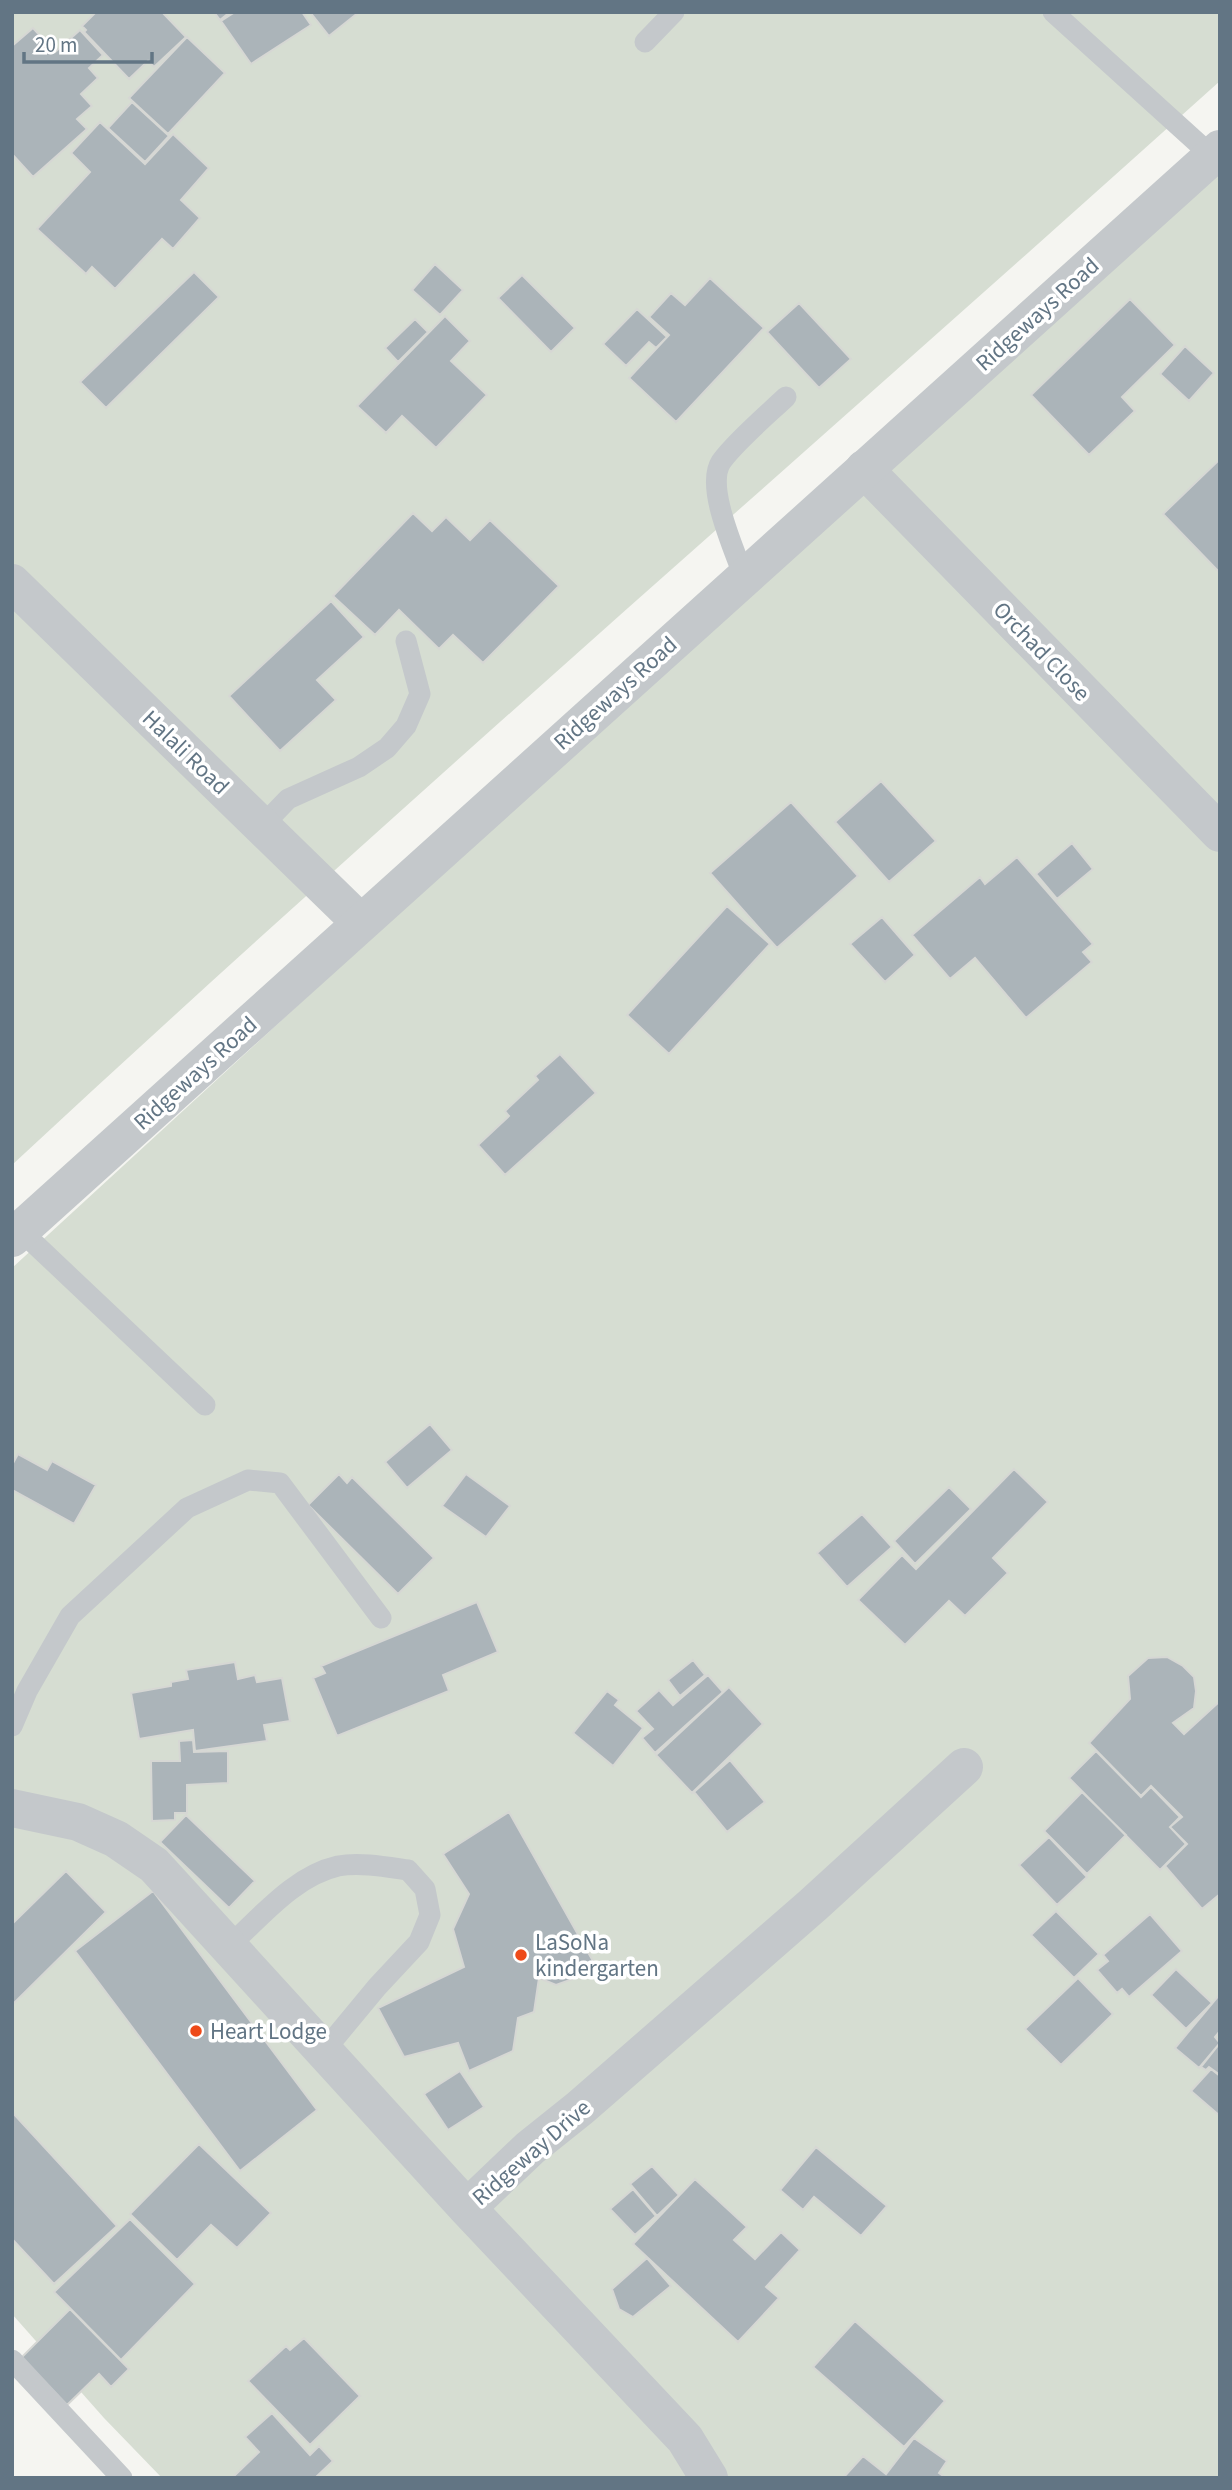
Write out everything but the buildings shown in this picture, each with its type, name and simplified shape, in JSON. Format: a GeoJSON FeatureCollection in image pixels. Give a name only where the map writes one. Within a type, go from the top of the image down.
{"type":"FeatureCollection","features":[{"type":"Feature","properties":{"kind":"street","name":"Ridgeways Road"},"geometry":{"type":"LineString","coordinates":[[17,1235],[360,922],[1216,153]]}},
{"type":"Feature","properties":{"kind":"street","name":"Orchad Close"},"geometry":{"type":"LineString","coordinates":[[864,469],[1220,833]]}},
{"type":"Feature","properties":{"kind":"street","name":"Halali Road"},"geometry":{"type":"LineString","coordinates":[[12,583],[360,922]]}},
{"type":"Feature","properties":{"kind":"street","name":"Ridgeway Drive"},"geometry":{"type":"LineString","coordinates":[[12,1808],[78,1822],[116,1839],[155,1865],[467,2208],[530,2148],[580,2108],[813,1905],[964,1767]]}},
{"type":"Feature","properties":{"kind":"street"},"geometry":{"type":"LineString","coordinates":[[467,2208],[685,2439],[709,2478]]}},
{"type":"Feature","properties":{"kind":"lane"},"geometry":{"type":"LineString","coordinates":[[645,41],[674,12]]}},
{"type":"Feature","properties":{"kind":"lane"},"geometry":{"type":"LineString","coordinates":[[1053,12],[1216,153]]}},
{"type":"Feature","properties":{"kind":"lane"},"geometry":{"type":"LineString","coordinates":[[744,577],[721,509],[716,485],[720,464],[786,397]]}},
{"type":"Feature","properties":{"kind":"lane"},"geometry":{"type":"LineString","coordinates":[[262,826],[288,799],[359,767],[387,748],[406,726],[420,694],[406,641]]}},
{"type":"Feature","properties":{"kind":"lane"},"geometry":{"type":"LineString","coordinates":[[17,1235],[205,1405]]}},
{"type":"Feature","properties":{"kind":"lane"},"geometry":{"type":"LineString","coordinates":[[12,1726],[27,1691],[70,1616],[187,1508],[248,1480],[280,1483],[380,1619]]}},
{"type":"Feature","properties":{"kind":"lane"},"geometry":{"type":"LineString","coordinates":[[229,1946],[299,1882],[338,1866],[382,1866],[408,1870],[425,1889],[430,1916],[419,1942],[324,2051]]}},
{"type":"Feature","properties":{"kind":"lane"},"geometry":{"type":"LineString","coordinates":[[12,2360],[122,2478]]}},
{"type":"Feature","properties":{"kind":"shaded area"},"geometry":{"type":"Polygon","coordinates":[[[12,12],[1220,12],[1220,81],[311,891],[12,1165],[12,12]]]}},
{"type":"Feature","properties":{"kind":"shaded area"},"geometry":{"type":"Polygon","coordinates":[[[1220,158],[1220,2478],[162,2478],[104,2418],[12,2314],[12,1268],[1220,158]]]}},
{"type":"Feature","properties":{"kind":"place","name":"LaSoNa kindergarten"},"geometry":{"type":"Point","coordinates":[521,1955]}},
{"type":"Feature","properties":{"kind":"place","name":"Heart Lodge"},"geometry":{"type":"Point","coordinates":[196,2031]}}]}
